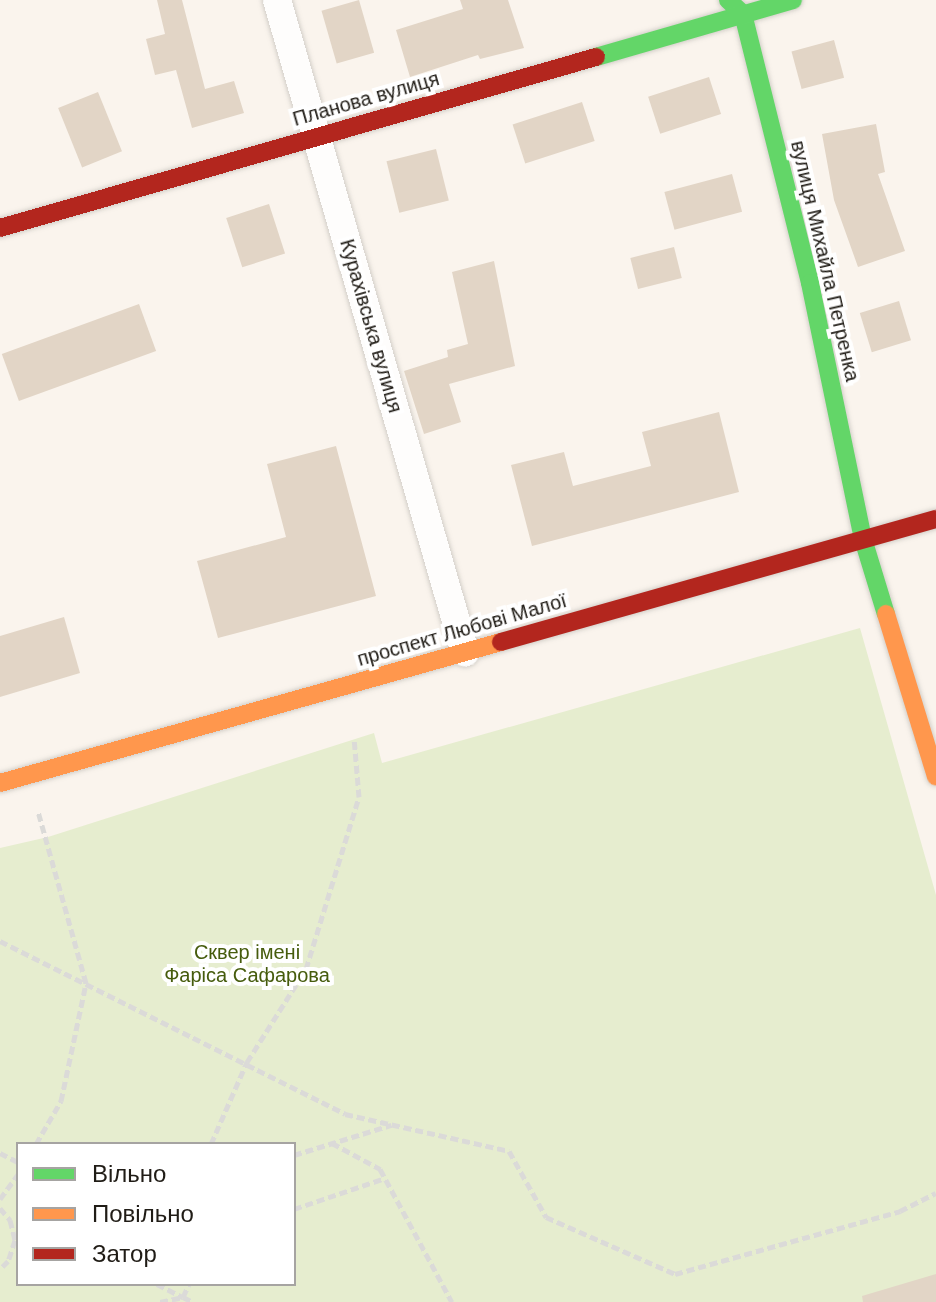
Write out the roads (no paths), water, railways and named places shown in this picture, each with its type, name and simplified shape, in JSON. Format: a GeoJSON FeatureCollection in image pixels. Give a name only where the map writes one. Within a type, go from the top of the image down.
{"type":"FeatureCollection","features":[{"type":"Feature","properties":{"kind":"street","name":"Курахівська вулиця"},"geometry":{"type":"LineString","coordinates":[[277,0],[465,652]]}},
{"type":"Feature","properties":{"kind":"street"},"geometry":{"type":"LineString","coordinates":[[728,0],[743,14]]}},
{"type":"Feature","properties":{"kind":"street","name":"Планова вулиця"},"geometry":{"type":"LineString","coordinates":[[0,228],[793,0]]}},
{"type":"Feature","properties":{"kind":"street","name":"вулиця Михайла Петренка"},"geometry":{"type":"LineString","coordinates":[[743,14],[810,283],[863,539],[936,777]]}},
{"type":"Feature","properties":{"kind":"street","name":"проспект Любові Малої"},"geometry":{"type":"LineString","coordinates":[[0,783],[936,519]]}},
{"type":"Feature","properties":{"kind":"park label","name":"Сквер імені Фаріса Сафарова"},"geometry":{"type":"Point","coordinates":[247,964]}}]}
